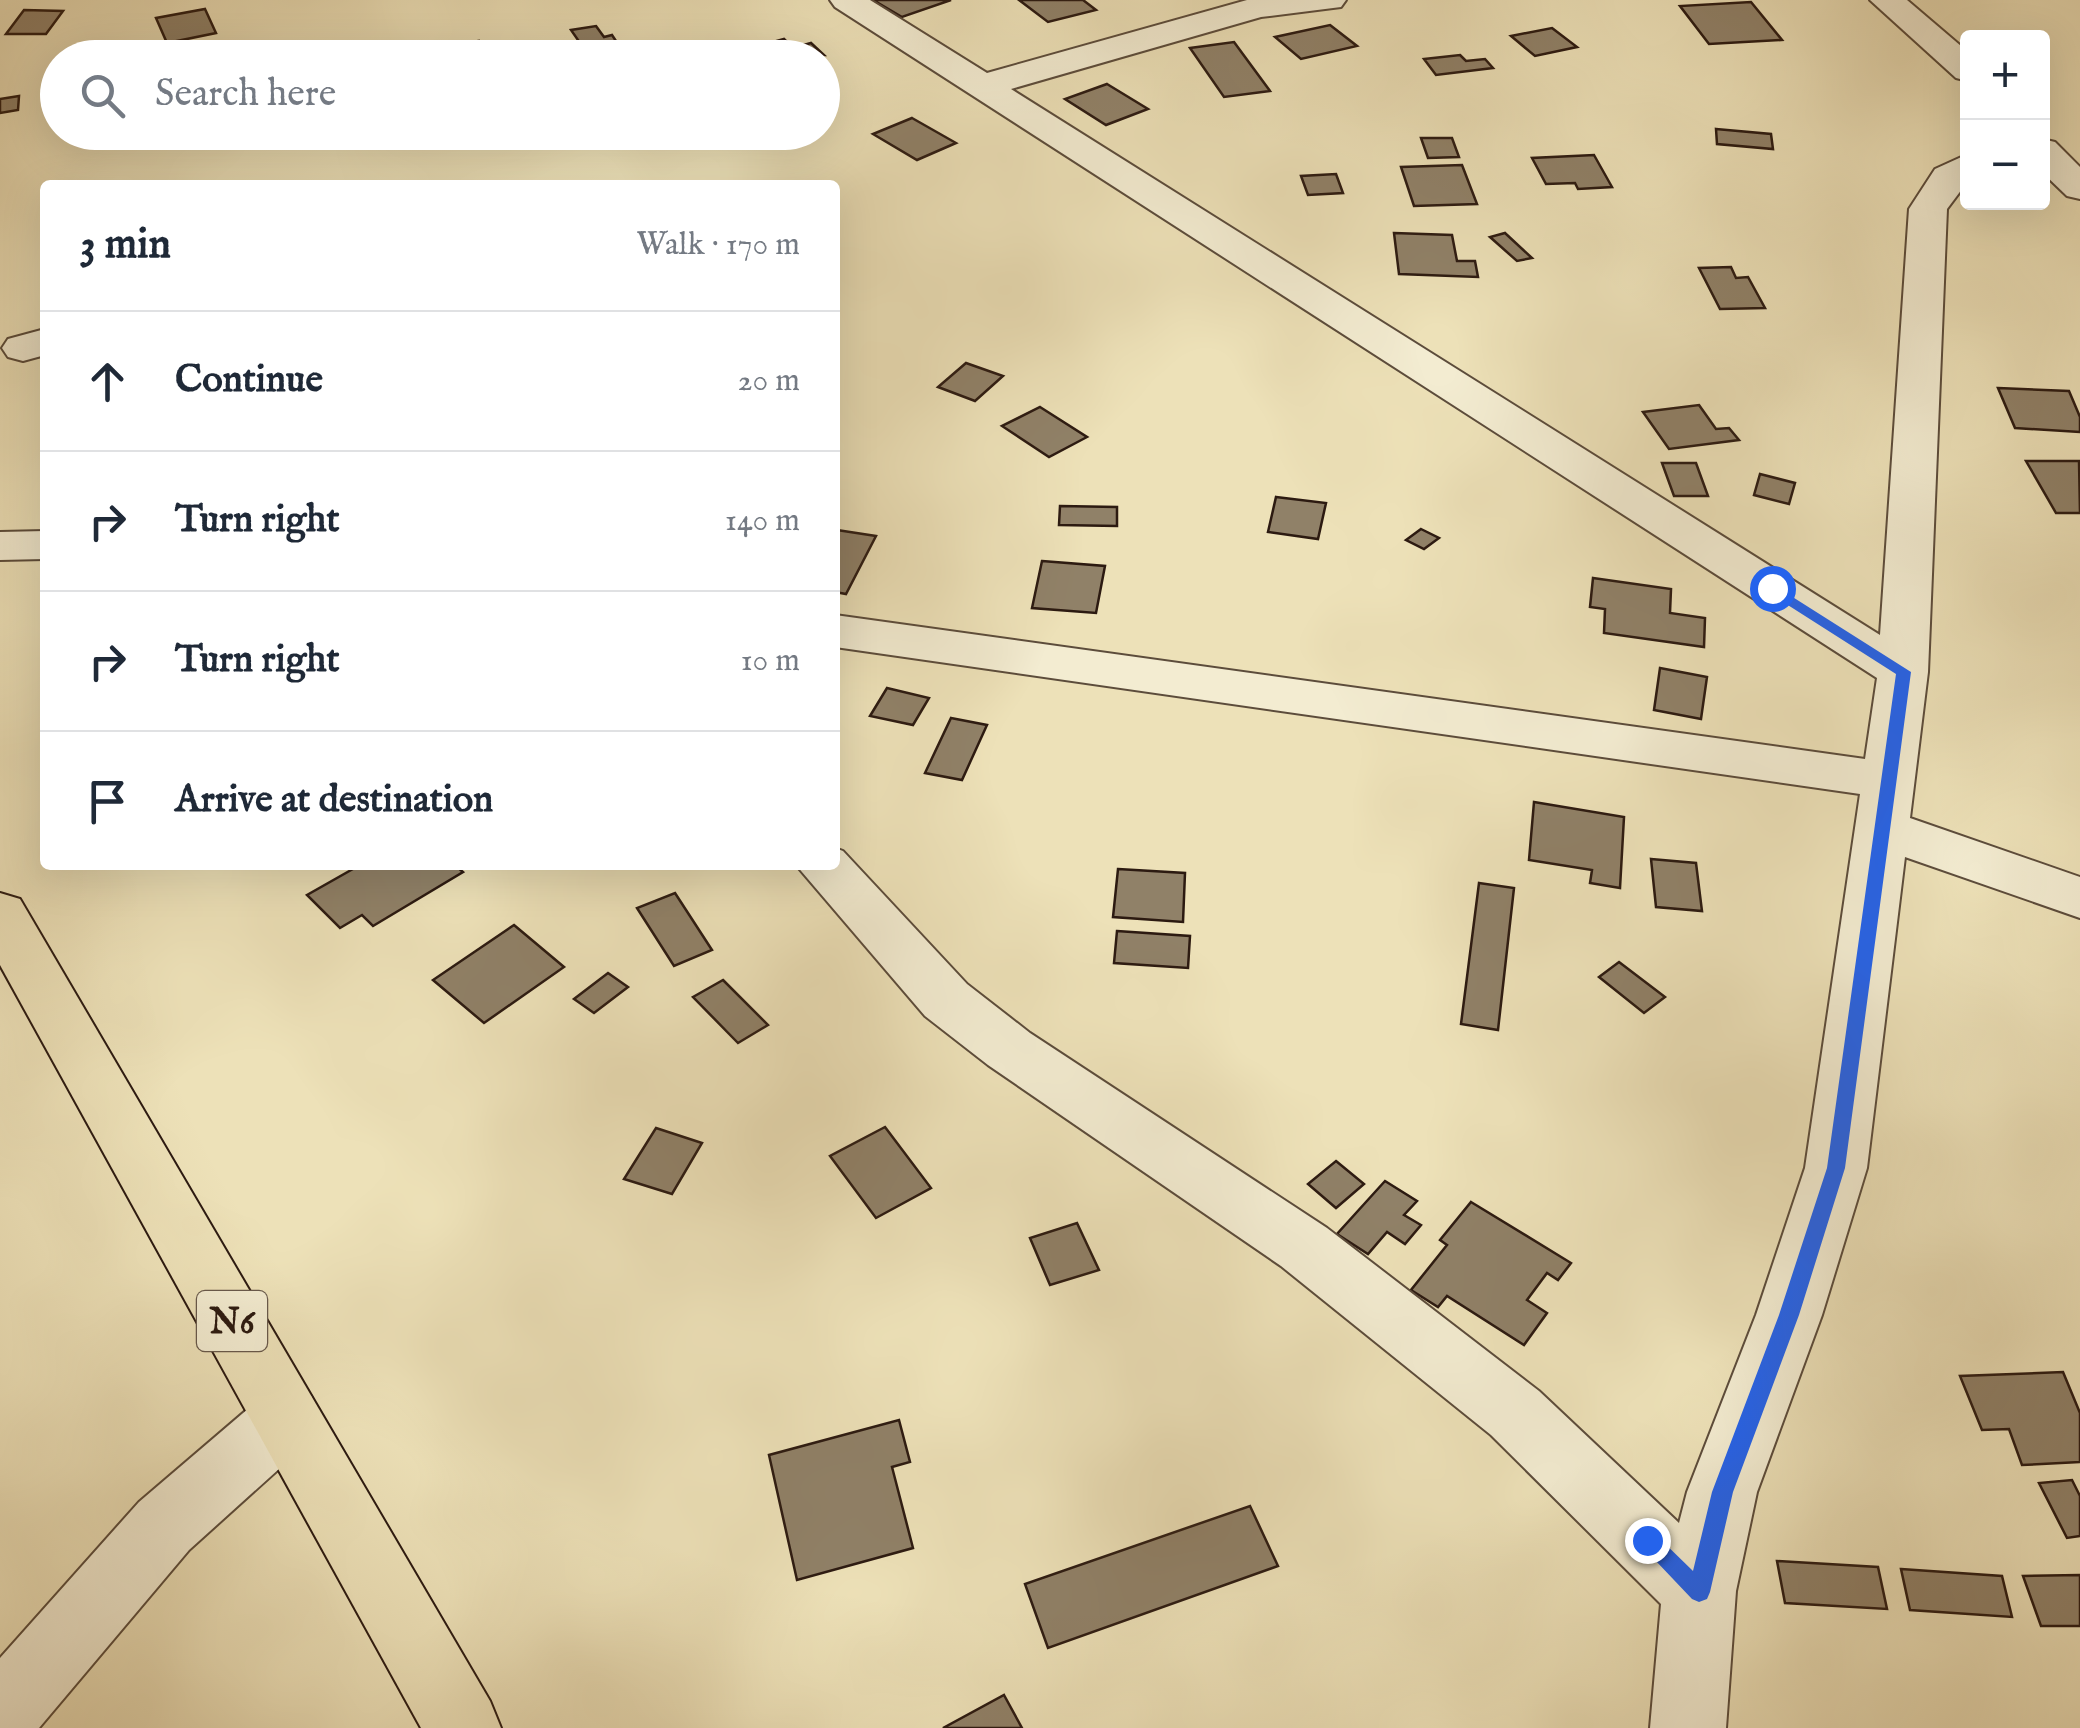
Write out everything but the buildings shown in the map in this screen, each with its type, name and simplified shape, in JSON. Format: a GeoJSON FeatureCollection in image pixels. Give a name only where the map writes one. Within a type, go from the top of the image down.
{"type":"FeatureCollection","features":[{"type":"Feature","properties":{"kind":"highway","name":"N6"},"geometry":{"type":"LineString","coordinates":[[0,914],[463,1728]]}},
{"type":"Feature","properties":{"kind":"street"},"geometry":{"type":"LineString","coordinates":[[848,0],[1903,672]]}},
{"type":"Feature","properties":{"kind":"street"},"geometry":{"type":"LineString","coordinates":[[982,86],[1260,7],[1329,0]]}},
{"type":"Feature","properties":{"kind":"street"},"geometry":{"type":"LineString","coordinates":[[1886,0],[1960,64]]}},
{"type":"Feature","properties":{"kind":"street"},"geometry":{"type":"LineString","coordinates":[[2050,158],[2080,188]]}},
{"type":"Feature","properties":{"kind":"street"},"geometry":{"type":"LineString","coordinates":[[1688,1728],[1699,1592],[1722,1492],[1789,1315],[1836,1168],[1903,672],[1928,210],[1948,177],[1960,170]]}},
{"type":"Feature","properties":{"kind":"street"},"geometry":{"type":"LineString","coordinates":[[0,546],[40,545]]}},
{"type":"Feature","properties":{"kind":"street"},"geometry":{"type":"LineString","coordinates":[[840,632],[1885,804],[2080,898]]}},
{"type":"Feature","properties":{"kind":"street"},"geometry":{"type":"LineString","coordinates":[[829,870],[946,1000],[1009,1049],[1320,1259],[1515,1413],[1699,1592]]}},
{"type":"Feature","properties":{"kind":"street"},"geometry":{"type":"LineString","coordinates":[[0,1715],[164,1526],[287,1418]]}},
{"type":"Feature","properties":{"kind":"route"},"geometry":{"type":"LineString","coordinates":[[1647,1540],[1699,1592],[1722,1492],[1789,1315],[1836,1168],[1883,829],[1903,672],[1772,588]]}}]}
